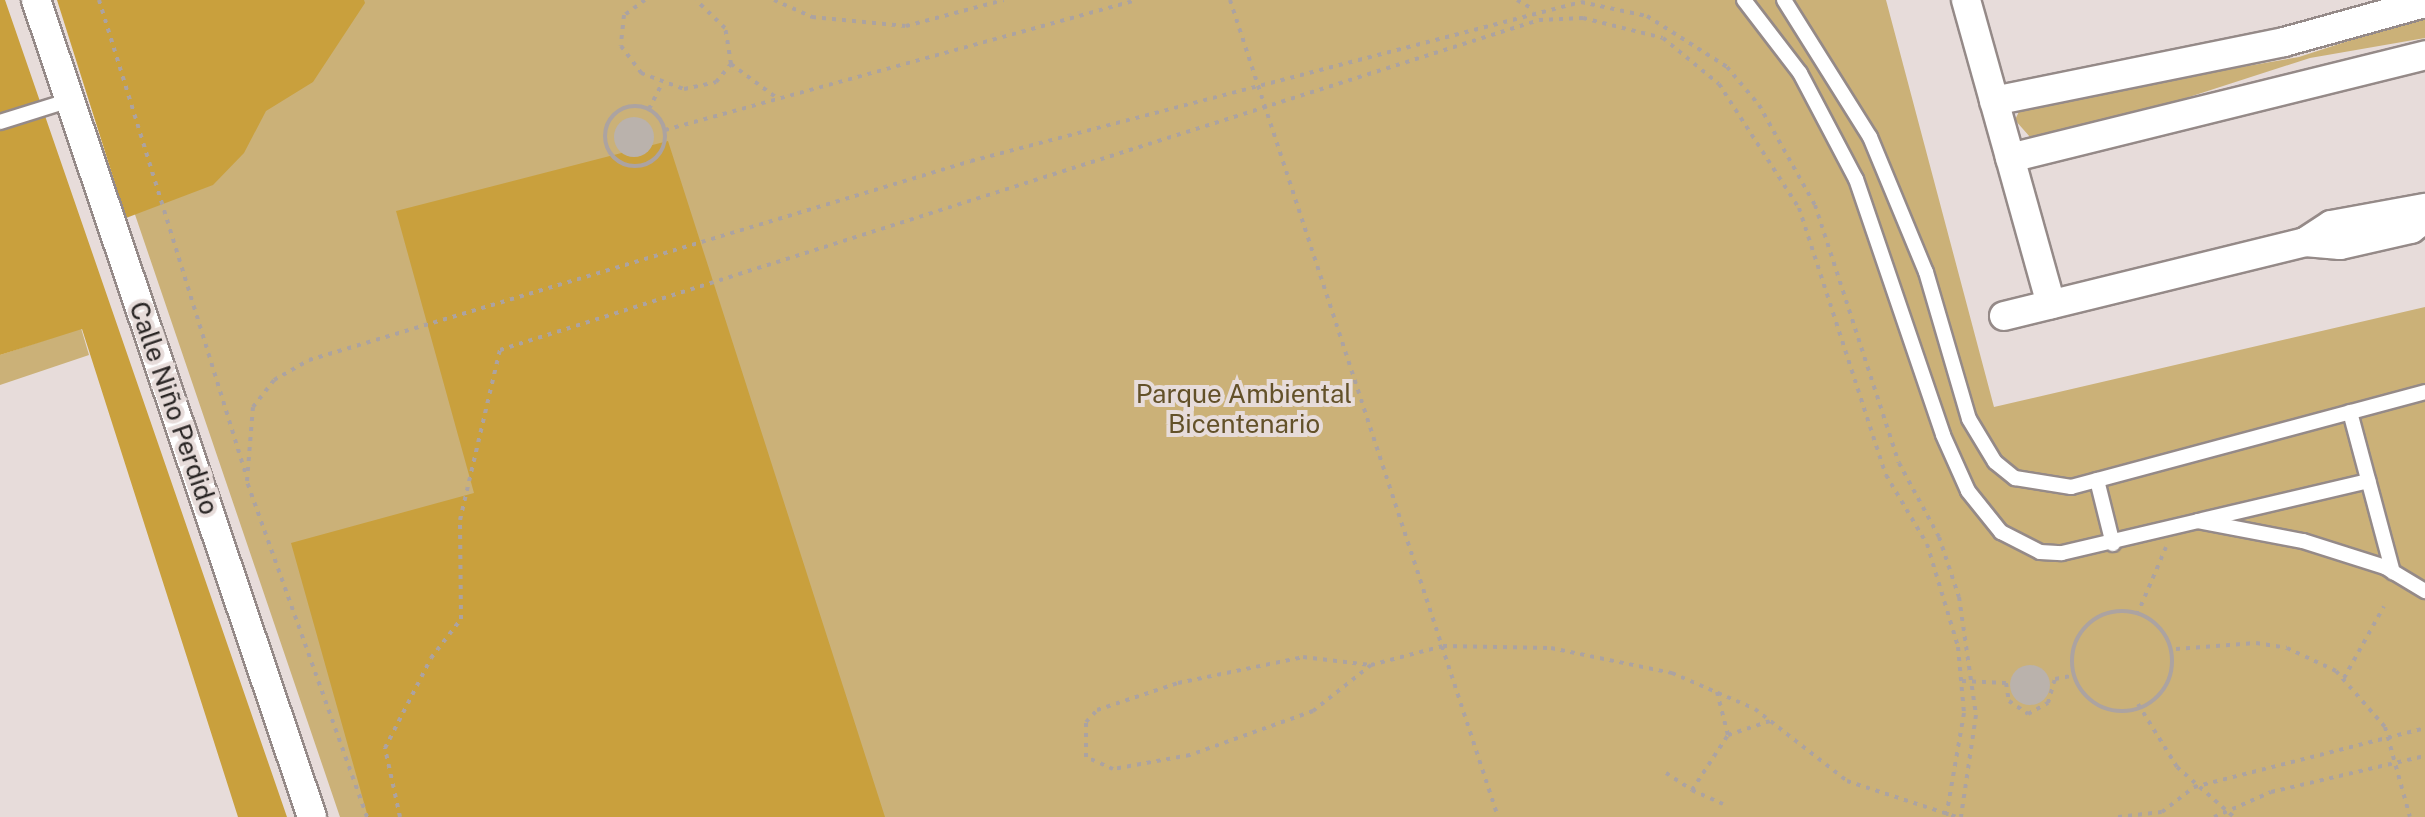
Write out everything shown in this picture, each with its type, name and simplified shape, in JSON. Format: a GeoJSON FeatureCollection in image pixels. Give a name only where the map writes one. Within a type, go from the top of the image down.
{"type":"FeatureCollection","features":[{"type":"Feature","properties":{"kind":"street","name":"Calle Niño Perdido"},"geometry":{"type":"LineString","coordinates":[[36,0],[312,817]]}},
{"type":"Feature","properties":{"kind":"street"},"geometry":{"type":"LineString","coordinates":[[1966,0],[2051,304]]}},
{"type":"Feature","properties":{"kind":"street"},"geometry":{"type":"LineString","coordinates":[[1994,101],[2284,42],[2425,3]]}},
{"type":"Feature","properties":{"kind":"street"},"geometry":{"type":"LineString","coordinates":[[2010,158],[2425,55]]}},
{"type":"Feature","properties":{"kind":"street"},"geometry":{"type":"LineString","coordinates":[[2305,242],[2331,225],[2409,205],[2425,208]]}},
{"type":"Feature","properties":{"kind":"street"},"geometry":{"type":"LineString","coordinates":[[2004,316],[2305,242],[2340,245],[2411,229],[2425,219]]}},
{"type":"Feature","properties":{"kind":"lane"},"geometry":{"type":"LineString","coordinates":[[1744,0],[1800,73],[1856,179],[1943,435],[1975,502],[2001,532],[2040,552],[2113,544],[2368,481]]}},
{"type":"Feature","properties":{"kind":"lane"},"geometry":{"type":"LineString","coordinates":[[1784,0],[1845,91],[1891,181],[1969,419],[1995,462],[2034,487],[2097,480],[2425,392]]}},
{"type":"Feature","properties":{"kind":"lane"},"geometry":{"type":"LineString","coordinates":[[0,122],[70,100]]}},
{"type":"Feature","properties":{"kind":"lane"},"geometry":{"type":"LineString","coordinates":[[2350,412],[2393,572]]}},
{"type":"Feature","properties":{"kind":"lane"},"geometry":{"type":"LineString","coordinates":[[2097,480],[2113,544]]}},
{"type":"Feature","properties":{"kind":"lane"},"geometry":{"type":"LineString","coordinates":[[2198,521],[2303,541],[2393,572],[2425,591]]}},
{"type":"Feature","properties":{"kind":"path"},"geometry":{"type":"LineString","coordinates":[[99,0],[247,481],[367,817]]}},
{"type":"Feature","properties":{"kind":"path"},"geometry":{"type":"LineString","coordinates":[[645,0],[624,15],[621,46],[641,73],[661,85],[716,82],[731,64]]}},
{"type":"Feature","properties":{"kind":"path"},"geometry":{"type":"LineString","coordinates":[[696,0],[725,28],[731,64],[778,99]]}},
{"type":"Feature","properties":{"kind":"path"},"geometry":{"type":"LineString","coordinates":[[774,0],[812,17],[906,26],[940,23],[1004,0]]}},
{"type":"Feature","properties":{"kind":"path"},"geometry":{"type":"LineString","coordinates":[[665,130],[1136,0]]}},
{"type":"Feature","properties":{"kind":"path"},"geometry":{"type":"LineString","coordinates":[[1230,0],[1498,817]]}},
{"type":"Feature","properties":{"kind":"path"},"geometry":{"type":"LineString","coordinates":[[1517,0],[1534,10]]}},
{"type":"Feature","properties":{"kind":"path"},"geometry":{"type":"LineString","coordinates":[[247,481],[253,407],[274,380],[309,360],[971,161],[1534,10],[1581,2],[1647,16],[1727,67],[1759,105],[1815,205],[1899,463],[1954,582],[1974,682],[1959,817],[1946,816],[1847,781],[1770,721],[1717,692],[1672,673],[1551,648],[1443,646],[1371,665],[1313,711],[1190,755],[1113,769],[1086,757],[1086,722],[1117,702],[1289,659],[1327,656],[1371,665]]}},
{"type":"Feature","properties":{"kind":"path"},"geometry":{"type":"LineString","coordinates":[[400,817],[385,748],[431,658],[461,619],[460,520],[500,350],[1266,110],[1539,20],[1619,23],[1663,38],[1719,84],[1799,208],[1886,475],[1927,544],[1962,681],[1964,713],[1946,816]]}},
{"type":"Feature","properties":{"kind":"path"},"geometry":{"type":"LineString","coordinates":[[649,109],[661,85]]}},
{"type":"Feature","properties":{"kind":"path"},"geometry":{"type":"LineString","coordinates":[[627,106],[649,109],[665,130],[663,150],[647,165],[626,165],[610,154],[605,135],[611,117],[627,106]]}},
{"type":"Feature","properties":{"kind":"path"},"geometry":{"type":"LineString","coordinates":[[2137,615],[2175,527]]}},
{"type":"Feature","properties":{"kind":"path"},"geometry":{"type":"LineString","coordinates":[[2344,678],[2384,606]]}},
{"type":"Feature","properties":{"kind":"path"},"geometry":{"type":"LineString","coordinates":[[2137,615],[2166,632],[2176,649],[2170,679],[2138,704],[2088,701],[2071,676],[2073,646],[2084,630],[2137,615]]}},
{"type":"Feature","properties":{"kind":"path"},"geometry":{"type":"LineString","coordinates":[[2176,649],[2228,642],[2287,648],[2344,678],[2364,696],[2388,737],[2410,817]]}},
{"type":"Feature","properties":{"kind":"path"},"geometry":{"type":"LineString","coordinates":[[1962,681],[2006,683],[2009,701],[2028,714],[2048,703],[2055,679],[2071,676]]}},
{"type":"Feature","properties":{"kind":"path"},"geometry":{"type":"LineString","coordinates":[[1717,692],[1728,735]]}},
{"type":"Feature","properties":{"kind":"path"},"geometry":{"type":"LineString","coordinates":[[2138,704],[2194,787],[2234,817]]}},
{"type":"Feature","properties":{"kind":"path"},"geometry":{"type":"LineString","coordinates":[[1692,790],[1728,735],[1770,721]]}},
{"type":"Feature","properties":{"kind":"path"},"geometry":{"type":"LineString","coordinates":[[2118,817],[2162,812],[2194,787],[2425,728]]}},
{"type":"Feature","properties":{"kind":"path"},"geometry":{"type":"LineString","coordinates":[[2214,817],[2290,787],[2425,756]]}},
{"type":"Feature","properties":{"kind":"path"},"geometry":{"type":"LineString","coordinates":[[1666,773],[1692,790],[1723,804]]}},
{"type":"Feature","properties":{"kind":"green space","name":"Parque Ambiental Bicentenario"},"geometry":{"type":"Polygon","coordinates":[[[62,0],[1886,0],[1994,407],[2425,307],[2425,817],[340,817],[62,0]]]}},
{"type":"Feature","properties":{"kind":"green space"},"geometry":{"type":"Polygon","coordinates":[[[2425,16],[2425,38],[2310,58],[2152,109],[2030,137],[2015,120],[2022,105],[2299,57],[2425,16]]]}},
{"type":"Feature","properties":{"kind":"green space"},"geometry":{"type":"Polygon","coordinates":[[[81,328],[89,355],[0,385],[0,355],[81,328]]]}},
{"type":"Feature","properties":{"kind":"shaded area"},"geometry":{"type":"Polygon","coordinates":[[[0,0],[5,0],[287,817],[238,817],[82,329],[0,355],[0,0]]]}},
{"type":"Feature","properties":{"kind":"shaded area"},"geometry":{"type":"Polygon","coordinates":[[[57,0],[364,0],[365,3],[313,82],[266,111],[244,153],[213,185],[126,218],[57,0]]]}},
{"type":"Feature","properties":{"kind":"shaded area"},"geometry":{"type":"Polygon","coordinates":[[[668,141],[885,817],[368,817],[291,543],[474,493],[396,211],[668,141]]]}},
{"type":"Feature","properties":{"kind":"building"},"geometry":{"type":"Polygon","coordinates":[[[634,117],[648,123],[654,137],[648,151],[634,157],[620,151],[614,137],[620,123],[634,117]]]}},
{"type":"Feature","properties":{"kind":"building"},"geometry":{"type":"Polygon","coordinates":[[[2030,665],[2044,671],[2050,685],[2044,699],[2030,705],[2016,699],[2010,685],[2016,671],[2030,665]]]}}]}
